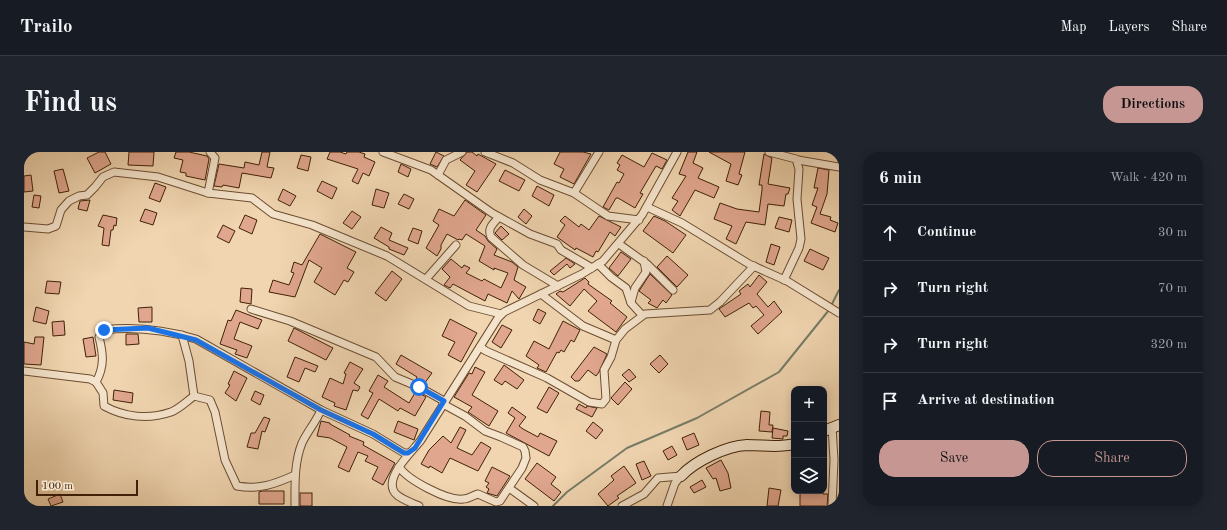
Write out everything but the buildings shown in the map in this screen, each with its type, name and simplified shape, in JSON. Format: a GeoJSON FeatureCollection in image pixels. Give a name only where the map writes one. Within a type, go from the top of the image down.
{"type":"FeatureCollection","features":[{"type":"Feature","properties":{"kind":"street"},"geometry":{"type":"LineString","coordinates":[[208,193],[215,158],[210,152]]}},
{"type":"Feature","properties":{"kind":"street"},"geometry":{"type":"LineString","coordinates":[[383,152],[431,170],[473,201],[499,217],[530,234],[557,244],[561,250],[595,266],[626,288],[630,302],[642,315]]}},
{"type":"Feature","properties":{"kind":"street"},"geometry":{"type":"LineString","coordinates":[[438,175],[446,160],[462,152]]}},
{"type":"Feature","properties":{"kind":"street"},"geometry":{"type":"LineString","coordinates":[[485,152],[513,163],[540,180],[574,193],[608,216],[639,220]]}},
{"type":"Feature","properties":{"kind":"street"},"geometry":{"type":"LineString","coordinates":[[574,193],[599,152]]}},
{"type":"Feature","properties":{"kind":"street"},"geometry":{"type":"LineString","coordinates":[[419,506],[397,495],[393,491],[394,477],[408,453],[415,448],[501,314],[595,266],[619,244],[639,220],[678,152]]}},
{"type":"Feature","properties":{"kind":"street"},"geometry":{"type":"LineString","coordinates":[[769,152],[798,160],[839,167]]}},
{"type":"Feature","properties":{"kind":"street"},"geometry":{"type":"LineString","coordinates":[[784,280],[799,248],[801,239],[796,199],[798,160]]}},
{"type":"Feature","properties":{"kind":"street"},"geometry":{"type":"LineString","coordinates":[[24,226],[48,229],[56,226],[61,210],[69,201],[79,196],[86,195],[95,188],[103,177],[114,172],[158,177],[208,193],[252,198],[273,214],[312,225],[387,256],[469,306],[501,314]]}},
{"type":"Feature","properties":{"kind":"street"},"geometry":{"type":"LineString","coordinates":[[647,207],[682,222],[754,266],[784,280],[839,313]]}},
{"type":"Feature","properties":{"kind":"street"},"geometry":{"type":"LineString","coordinates":[[499,217],[489,228],[488,231],[491,237],[523,265],[558,286]]}},
{"type":"Feature","properties":{"kind":"street"},"geometry":{"type":"LineString","coordinates":[[619,244],[644,261],[673,290]]}},
{"type":"Feature","properties":{"kind":"street"},"geometry":{"type":"LineString","coordinates":[[426,279],[456,245]]}},
{"type":"Feature","properties":{"kind":"street"},"geometry":{"type":"LineString","coordinates":[[630,302],[635,288],[646,272],[644,261]]}},
{"type":"Feature","properties":{"kind":"street"},"geometry":{"type":"LineString","coordinates":[[480,347],[547,378],[597,405],[602,404],[606,399],[604,370],[611,357],[616,340],[625,329],[642,315],[652,313],[710,310],[720,302],[754,266]]}},
{"type":"Feature","properties":{"kind":"street"},"geometry":{"type":"LineString","coordinates":[[541,294],[583,326],[616,340]]}},
{"type":"Feature","properties":{"kind":"street"},"geometry":{"type":"LineString","coordinates":[[251,309],[290,321],[376,357],[395,377],[419,387],[444,402],[485,431],[501,436],[523,447],[525,451],[525,462],[509,488],[498,502],[478,494],[453,503],[412,480],[399,467]]}},
{"type":"Feature","properties":{"kind":"street"},"geometry":{"type":"LineString","coordinates":[[96,382],[104,362],[99,337],[104,330],[148,328],[182,335],[196,340],[321,410],[373,434],[404,453],[408,453]]}},
{"type":"Feature","properties":{"kind":"street"},"geometry":{"type":"LineString","coordinates":[[182,335],[189,361],[194,396]]}},
{"type":"Feature","properties":{"kind":"street"},"geometry":{"type":"LineString","coordinates":[[24,371],[90,379],[96,382],[103,393],[104,406],[115,412],[129,416],[149,416],[172,411],[194,396],[210,400],[215,412],[225,460],[236,486],[252,489],[279,482],[295,475]]}},
{"type":"Feature","properties":{"kind":"street"},"geometry":{"type":"LineString","coordinates":[[295,506],[295,475],[302,444],[314,425],[321,410]]}},
{"type":"Feature","properties":{"kind":"street"},"geometry":{"type":"LineString","coordinates":[[832,427],[834,460],[832,506]]}},
{"type":"Feature","properties":{"kind":"street"},"geometry":{"type":"LineString","coordinates":[[667,506],[674,483],[691,466],[698,462],[731,449],[746,445],[785,446],[791,445]]}},
{"type":"Feature","properties":{"kind":"street"},"geometry":{"type":"LineString","coordinates":[[622,506],[644,494],[658,478],[681,476]]}},
{"type":"Feature","properties":{"kind":"street"},"geometry":{"type":"LineString","coordinates":[[509,488],[534,506]]}},
{"type":"Feature","properties":{"kind":"waterway"},"geometry":{"type":"LineString","coordinates":[[831,306],[839,290]]}},
{"type":"Feature","properties":{"kind":"waterway"},"geometry":{"type":"LineString","coordinates":[[553,506],[567,492],[627,448],[697,418],[779,372],[829,310]]}},
{"type":"Feature","properties":{"kind":"route"},"geometry":{"type":"LineString","coordinates":[[104,330],[148,328],[182,335],[196,340],[321,410],[373,434],[404,453],[408,453],[415,448],[444,401],[419,387]]}}]}
